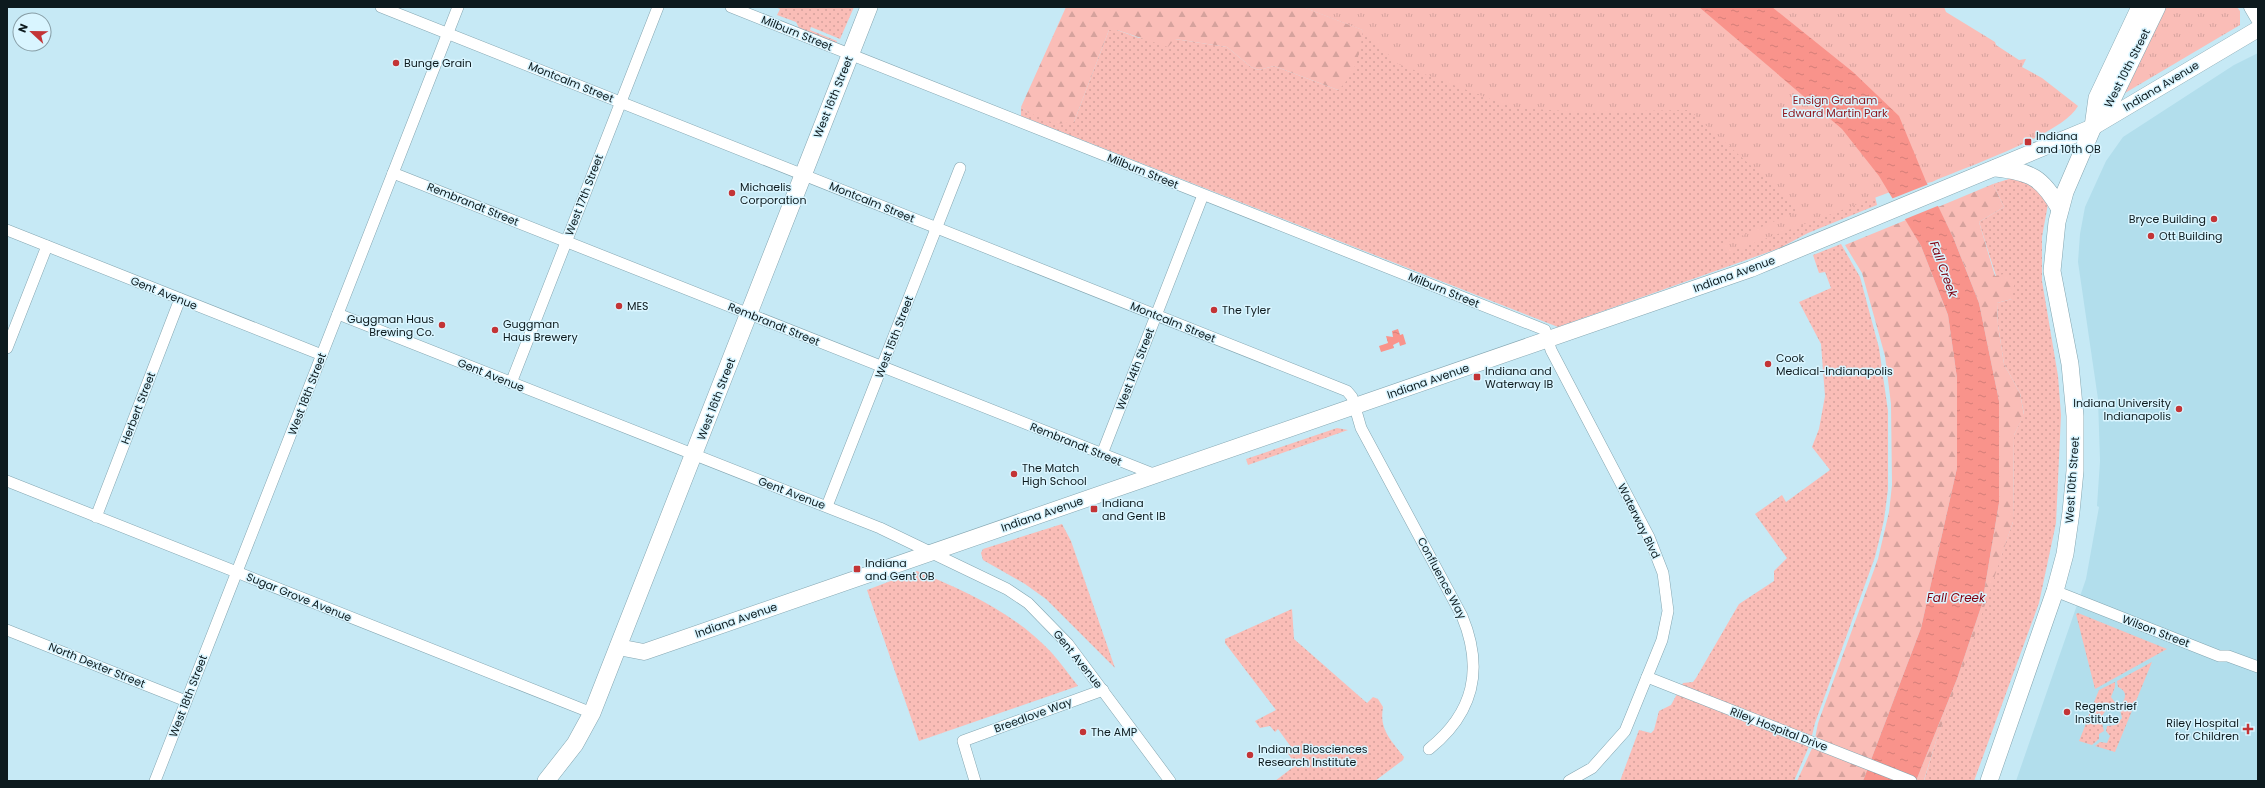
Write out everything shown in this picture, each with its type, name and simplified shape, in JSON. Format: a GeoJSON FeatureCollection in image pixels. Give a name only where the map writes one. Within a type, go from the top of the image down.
{"type":"FeatureCollection","features":[{"type":"Feature","properties":{"kind":"main road","name":"West 16th Street"},"geometry":{"type":"LineString","coordinates":[[546,781],[575,744],[592,714],[868,7]]}},
{"type":"Feature","properties":{"kind":"main road","name":"West 10th Street"},"geometry":{"type":"LineString","coordinates":[[1988,781],[2055,591],[2065,554],[2070,520],[2075,451],[2075,416],[2070,364],[2052,271],[2054,241],[2060,209],[2093,127],[2097,98],[2140,7]]}},
{"type":"Feature","properties":{"kind":"main road","name":"West 10th Street"},"geometry":{"type":"LineString","coordinates":[[2093,127],[2110,104],[2158,7]]}},
{"type":"Feature","properties":{"kind":"main road","name":"Indiana Avenue"},"geometry":{"type":"LineString","coordinates":[[618,647],[644,652],[1751,269],[1846,231],[2093,127],[2258,29]]}},
{"type":"Feature","properties":{"kind":"main road"},"geometry":{"type":"LineString","coordinates":[[1996,168],[2016,170],[2035,178],[2048,190],[2060,209]]}},
{"type":"Feature","properties":{"kind":"street","name":"Montcalm Street"},"geometry":{"type":"LineString","coordinates":[[381,7],[1347,391],[1352,397],[1355,406]]}},
{"type":"Feature","properties":{"kind":"street","name":"West 18th Street"},"geometry":{"type":"LineString","coordinates":[[154,781],[458,7]]}},
{"type":"Feature","properties":{"kind":"street","name":"West 17th Street"},"geometry":{"type":"LineString","coordinates":[[511,383],[658,7]]}},
{"type":"Feature","properties":{"kind":"street","name":"Milburn Street"},"geometry":{"type":"LineString","coordinates":[[731,7],[1545,330],[1547,340]]}},
{"type":"Feature","properties":{"kind":"street"},"geometry":{"type":"LineString","coordinates":[[2251,7],[2258,19]]}},
{"type":"Feature","properties":{"kind":"street","name":"West 15th Street"},"geometry":{"type":"LineString","coordinates":[[827,506],[960,168]]}},
{"type":"Feature","properties":{"kind":"street","name":"Rembrandt Street"},"geometry":{"type":"LineString","coordinates":[[393,172],[1156,476]]}},
{"type":"Feature","properties":{"kind":"street","name":"West 14th Street"},"geometry":{"type":"LineString","coordinates":[[1102,454],[1203,195]]}},
{"type":"Feature","properties":{"kind":"street","name":"Gent Avenue"},"geometry":{"type":"LineString","coordinates":[[7,230],[322,355]]}},
{"type":"Feature","properties":{"kind":"street"},"geometry":{"type":"LineString","coordinates":[[7,348],[47,246]]}},
{"type":"Feature","properties":{"kind":"street","name":"Herbert Street"},"geometry":{"type":"LineString","coordinates":[[96,517],[180,299]]}},
{"type":"Feature","properties":{"kind":"street","name":"Gent Avenue"},"geometry":{"type":"LineString","coordinates":[[338,314],[693,456],[827,506],[880,528],[1007,589],[1028,603],[1068,644],[1170,781]]}},
{"type":"Feature","properties":{"kind":"street","name":"Waterway Blvd"},"geometry":{"type":"LineString","coordinates":[[1547,340],[1649,537],[1663,573],[1668,611],[1662,640],[1625,732],[1592,768],[1570,781]]}},
{"type":"Feature","properties":{"kind":"street","name":"Confluence Way"},"geometry":{"type":"LineString","coordinates":[[1355,406],[1361,428],[1462,616],[1472,643],[1474,660],[1470,694],[1455,724],[1447,734],[1429,749]]}},
{"type":"Feature","properties":{"kind":"street","name":"Sugar Grove Avenue"},"geometry":{"type":"LineString","coordinates":[[7,481],[592,714]]}},
{"type":"Feature","properties":{"kind":"street","name":"Wilson Street"},"geometry":{"type":"LineString","coordinates":[[2055,591],[2219,656],[2228,656],[2258,667]]}},
{"type":"Feature","properties":{"kind":"street","name":"North Dexter Street"},"geometry":{"type":"LineString","coordinates":[[7,630],[186,701]]}},
{"type":"Feature","properties":{"kind":"street","name":"Riley Hospital Drive"},"geometry":{"type":"LineString","coordinates":[[1647,678],[1911,781]]}},
{"type":"Feature","properties":{"kind":"street","name":"Breedlove Way"},"geometry":{"type":"LineString","coordinates":[[975,781],[963,741],[1103,690]]}},
{"type":"Feature","properties":{"kind":"shaded area","name":"Indiana University Indianapolis"},"geometry":{"type":"Polygon","coordinates":[[[2258,53],[2258,781],[2016,781],[2086,579],[2099,507],[2097,506],[2100,461],[2098,399],[2078,262],[2080,234],[2085,207],[2106,161],[2123,137],[2234,65],[2258,53]]]}},
{"type":"Feature","properties":{"kind":"green space"},"geometry":{"type":"Polygon","coordinates":[[[775,7],[854,7],[840,39],[811,27],[810,30],[837,41],[836,43],[800,30],[796,22],[777,15],[780,9],[775,7]]]}},
{"type":"Feature","properties":{"kind":"green space"},"geometry":{"type":"Polygon","coordinates":[[[1066,7],[1303,7],[1363,30],[1359,55],[1356,63],[1349,78],[1338,90],[1274,66],[1259,70],[1251,67],[1227,47],[1175,39],[1168,47],[1117,30],[1109,30],[1074,122],[1056,124],[1027,112],[1021,107],[1066,7]]]}},
{"type":"Feature","properties":{"kind":"green space"},"geometry":{"type":"Polygon","coordinates":[[[1303,7],[1591,57],[1873,187],[1877,205],[1808,233],[1780,248],[1558,327],[1021,116],[1021,107],[1027,112],[1074,122],[1109,30],[1117,30],[1139,38],[1175,39],[1227,47],[1251,67],[1259,70],[1274,66],[1338,90],[1363,30],[1303,7]]]}},
{"type":"Feature","properties":{"kind":"green space","name":"Ensign Graham Edward Martin Park"},"geometry":{"type":"Polygon","coordinates":[[[1303,7],[1944,7],[1946,12],[1995,42],[1996,45],[2019,60],[2026,59],[2022,67],[2042,78],[2078,106],[2068,117],[2053,128],[2033,139],[1988,159],[1932,182],[1927,183],[1925,179],[1727,253],[1721,245],[1800,210],[1689,110],[1583,112],[1514,108],[1398,64],[1363,30],[1303,7]]]}},
{"type":"Feature","properties":{"kind":"green space"},"geometry":{"type":"Polygon","coordinates":[[[2166,7],[2237,7],[2240,11],[2240,25],[2125,93],[2166,7]]]}},
{"type":"Feature","properties":{"kind":"green space"},"geometry":{"type":"Polygon","coordinates":[[[2012,178],[2031,180],[2048,204],[2042,237],[2042,281],[2058,376],[2061,415],[2056,523],[2039,603],[1974,781],[1924,781],[1936,741],[2013,522],[2014,435],[2024,414],[2020,393],[2004,364],[1998,325],[1997,303],[2012,299],[1996,276],[1979,222],[2004,207],[1993,184],[2012,178]]]}},
{"type":"Feature","properties":{"kind":"green space"},"geometry":{"type":"Polygon","coordinates":[[[1993,184],[2004,207],[1979,222],[1995,276],[2004,274],[2012,277],[2014,285],[2012,299],[1997,303],[1998,325],[2004,364],[2020,393],[2024,415],[2014,435],[2013,522],[1967,658],[1936,741],[1924,780],[1916,781],[1957,679],[1982,604],[1999,503],[1999,401],[1979,303],[1953,237],[1938,207],[1993,184]]]}},
{"type":"Feature","properties":{"kind":"green space"},"geometry":{"type":"Polygon","coordinates":[[[1906,220],[1921,246],[1948,315],[1957,378],[1957,468],[1921,628],[1863,781],[1797,781],[1814,744],[1818,723],[1878,559],[1889,512],[1892,485],[1891,404],[1885,356],[1862,273],[1845,245],[1906,220]]]}},
{"type":"Feature","properties":{"kind":"green space"},"geometry":{"type":"Polygon","coordinates":[[[1841,244],[1860,277],[1879,348],[1888,411],[1888,489],[1884,520],[1875,557],[1815,723],[1810,744],[1794,781],[1620,781],[1639,730],[1651,733],[1654,730],[1659,711],[1671,705],[1683,683],[1693,682],[1696,678],[1739,604],[1774,581],[1774,571],[1787,558],[1755,514],[1782,495],[1786,502],[1830,470],[1812,447],[1819,429],[1825,396],[1821,344],[1799,302],[1831,288],[1825,272],[1819,273],[1813,255],[1841,244]]]}},
{"type":"Feature","properties":{"kind":"green space"},"geometry":{"type":"Polygon","coordinates":[[[1337,428],[1348,430],[1248,465],[1246,459],[1337,428]]]}},
{"type":"Feature","properties":{"kind":"green space"},"geometry":{"type":"Polygon","coordinates":[[[1062,524],[1071,541],[1115,668],[1046,599],[1025,584],[983,560],[981,553],[983,549],[1062,524]]]}},
{"type":"Feature","properties":{"kind":"green space"},"geometry":{"type":"Polygon","coordinates":[[[917,571],[971,595],[988,604],[1021,626],[1037,638],[1051,652],[1078,686],[919,741],[867,590],[917,571]]]}},
{"type":"Feature","properties":{"kind":"green space"},"geometry":{"type":"Polygon","coordinates":[[[1292,609],[1294,639],[1367,703],[1373,697],[1378,699],[1383,707],[1382,715],[1384,728],[1404,757],[1403,760],[1375,781],[1275,781],[1296,765],[1286,751],[1291,747],[1278,729],[1275,732],[1270,726],[1260,728],[1255,721],[1276,710],[1225,643],[1225,639],[1292,609]]]}},
{"type":"Feature","properties":{"kind":"green space"},"geometry":{"type":"Polygon","coordinates":[[[2078,613],[2167,649],[2095,689],[2076,614],[2078,613]]]}},
{"type":"Feature","properties":{"kind":"green space"},"geometry":{"type":"Polygon","coordinates":[[[2152,662],[2115,752],[2095,746],[2100,742],[2107,743],[2110,736],[2106,731],[2107,726],[2116,725],[2122,718],[2119,705],[2123,702],[2125,695],[2124,691],[2118,687],[2117,681],[2152,662]]]}},
{"type":"Feature","properties":{"kind":"green space"},"geometry":{"type":"Polygon","coordinates":[[[2115,682],[2115,687],[2111,697],[2116,704],[2116,708],[2106,710],[2102,716],[2088,717],[2099,690],[2115,682]]]}},
{"type":"Feature","properties":{"kind":"green space"},"geometry":{"type":"Polygon","coordinates":[[[2101,719],[2104,731],[2099,734],[2099,739],[2092,745],[2079,741],[2087,721],[2101,719]]]}},
{"type":"Feature","properties":{"kind":"water","name":"Fall Creek"},"geometry":{"type":"Polygon","coordinates":[[[1699,7],[1772,7],[1853,72],[1899,116],[1925,179],[1953,237],[1979,303],[1999,401],[1999,503],[1982,604],[1957,679],[1916,781],[1863,781],[1921,628],[1957,468],[1957,378],[1948,315],[1921,246],[1879,176],[1842,129],[1699,7]]]}},
{"type":"Feature","properties":{"kind":"water"},"geometry":{"type":"Polygon","coordinates":[[[1398,329],[1400,335],[1403,334],[1406,344],[1400,346],[1399,342],[1393,345],[1394,348],[1381,352],[1379,346],[1388,343],[1386,336],[1393,337],[1392,331],[1398,329]]]}},
{"type":"Feature","properties":{"kind":"pier"},"geometry":{"type":"Polygon","coordinates":[[[1929,184],[1940,205],[1903,220],[1891,199],[1929,184]]]}},
{"type":"Feature","properties":{"kind":"place","name":"Bunge Grain"},"geometry":{"type":"Point","coordinates":[396,63]}},
{"type":"Feature","properties":{"kind":"place","name":"Indiana and 10th OB"},"geometry":{"type":"Point","coordinates":[2028,142]}},
{"type":"Feature","properties":{"kind":"place","name":"Michaelis Corporation"},"geometry":{"type":"Point","coordinates":[732,193]}},
{"type":"Feature","properties":{"kind":"place","name":"Bryce Building"},"geometry":{"type":"Point","coordinates":[2214,219]}},
{"type":"Feature","properties":{"kind":"place","name":"Ott Building"},"geometry":{"type":"Point","coordinates":[2151,236]}},
{"type":"Feature","properties":{"kind":"place","name":"MES"},"geometry":{"type":"Point","coordinates":[619,306]}},
{"type":"Feature","properties":{"kind":"place","name":"The Tyler"},"geometry":{"type":"Point","coordinates":[1214,310]}},
{"type":"Feature","properties":{"kind":"place","name":"Guggman Haus Brewing Co."},"geometry":{"type":"Point","coordinates":[442,325]}},
{"type":"Feature","properties":{"kind":"place","name":"Guggman Haus Brewery"},"geometry":{"type":"Point","coordinates":[495,330]}},
{"type":"Feature","properties":{"kind":"place","name":"Cook Medical-Indianapolis"},"geometry":{"type":"Point","coordinates":[1768,364]}},
{"type":"Feature","properties":{"kind":"place","name":"Indiana and Waterway IB"},"geometry":{"type":"Point","coordinates":[1477,377]}},
{"type":"Feature","properties":{"kind":"place","name":"Indiana University Indianapolis"},"geometry":{"type":"Point","coordinates":[2179,409]}},
{"type":"Feature","properties":{"kind":"place","name":"The Match High School"},"geometry":{"type":"Point","coordinates":[1014,474]}},
{"type":"Feature","properties":{"kind":"place","name":"Indiana and Gent IB"},"geometry":{"type":"Point","coordinates":[1094,509]}},
{"type":"Feature","properties":{"kind":"place","name":"Indiana and Gent OB"},"geometry":{"type":"Point","coordinates":[857,569]}},
{"type":"Feature","properties":{"kind":"place","name":"Regenstrief Institute"},"geometry":{"type":"Point","coordinates":[2067,712]}},
{"type":"Feature","properties":{"kind":"place","name":"Riley Hospital for Children"},"geometry":{"type":"Point","coordinates":[2248,729]}},
{"type":"Feature","properties":{"kind":"place","name":"The AMP"},"geometry":{"type":"Point","coordinates":[1083,732]}},
{"type":"Feature","properties":{"kind":"place","name":"Indiana Biosciences Research Institute"},"geometry":{"type":"Point","coordinates":[1250,755]}}]}
